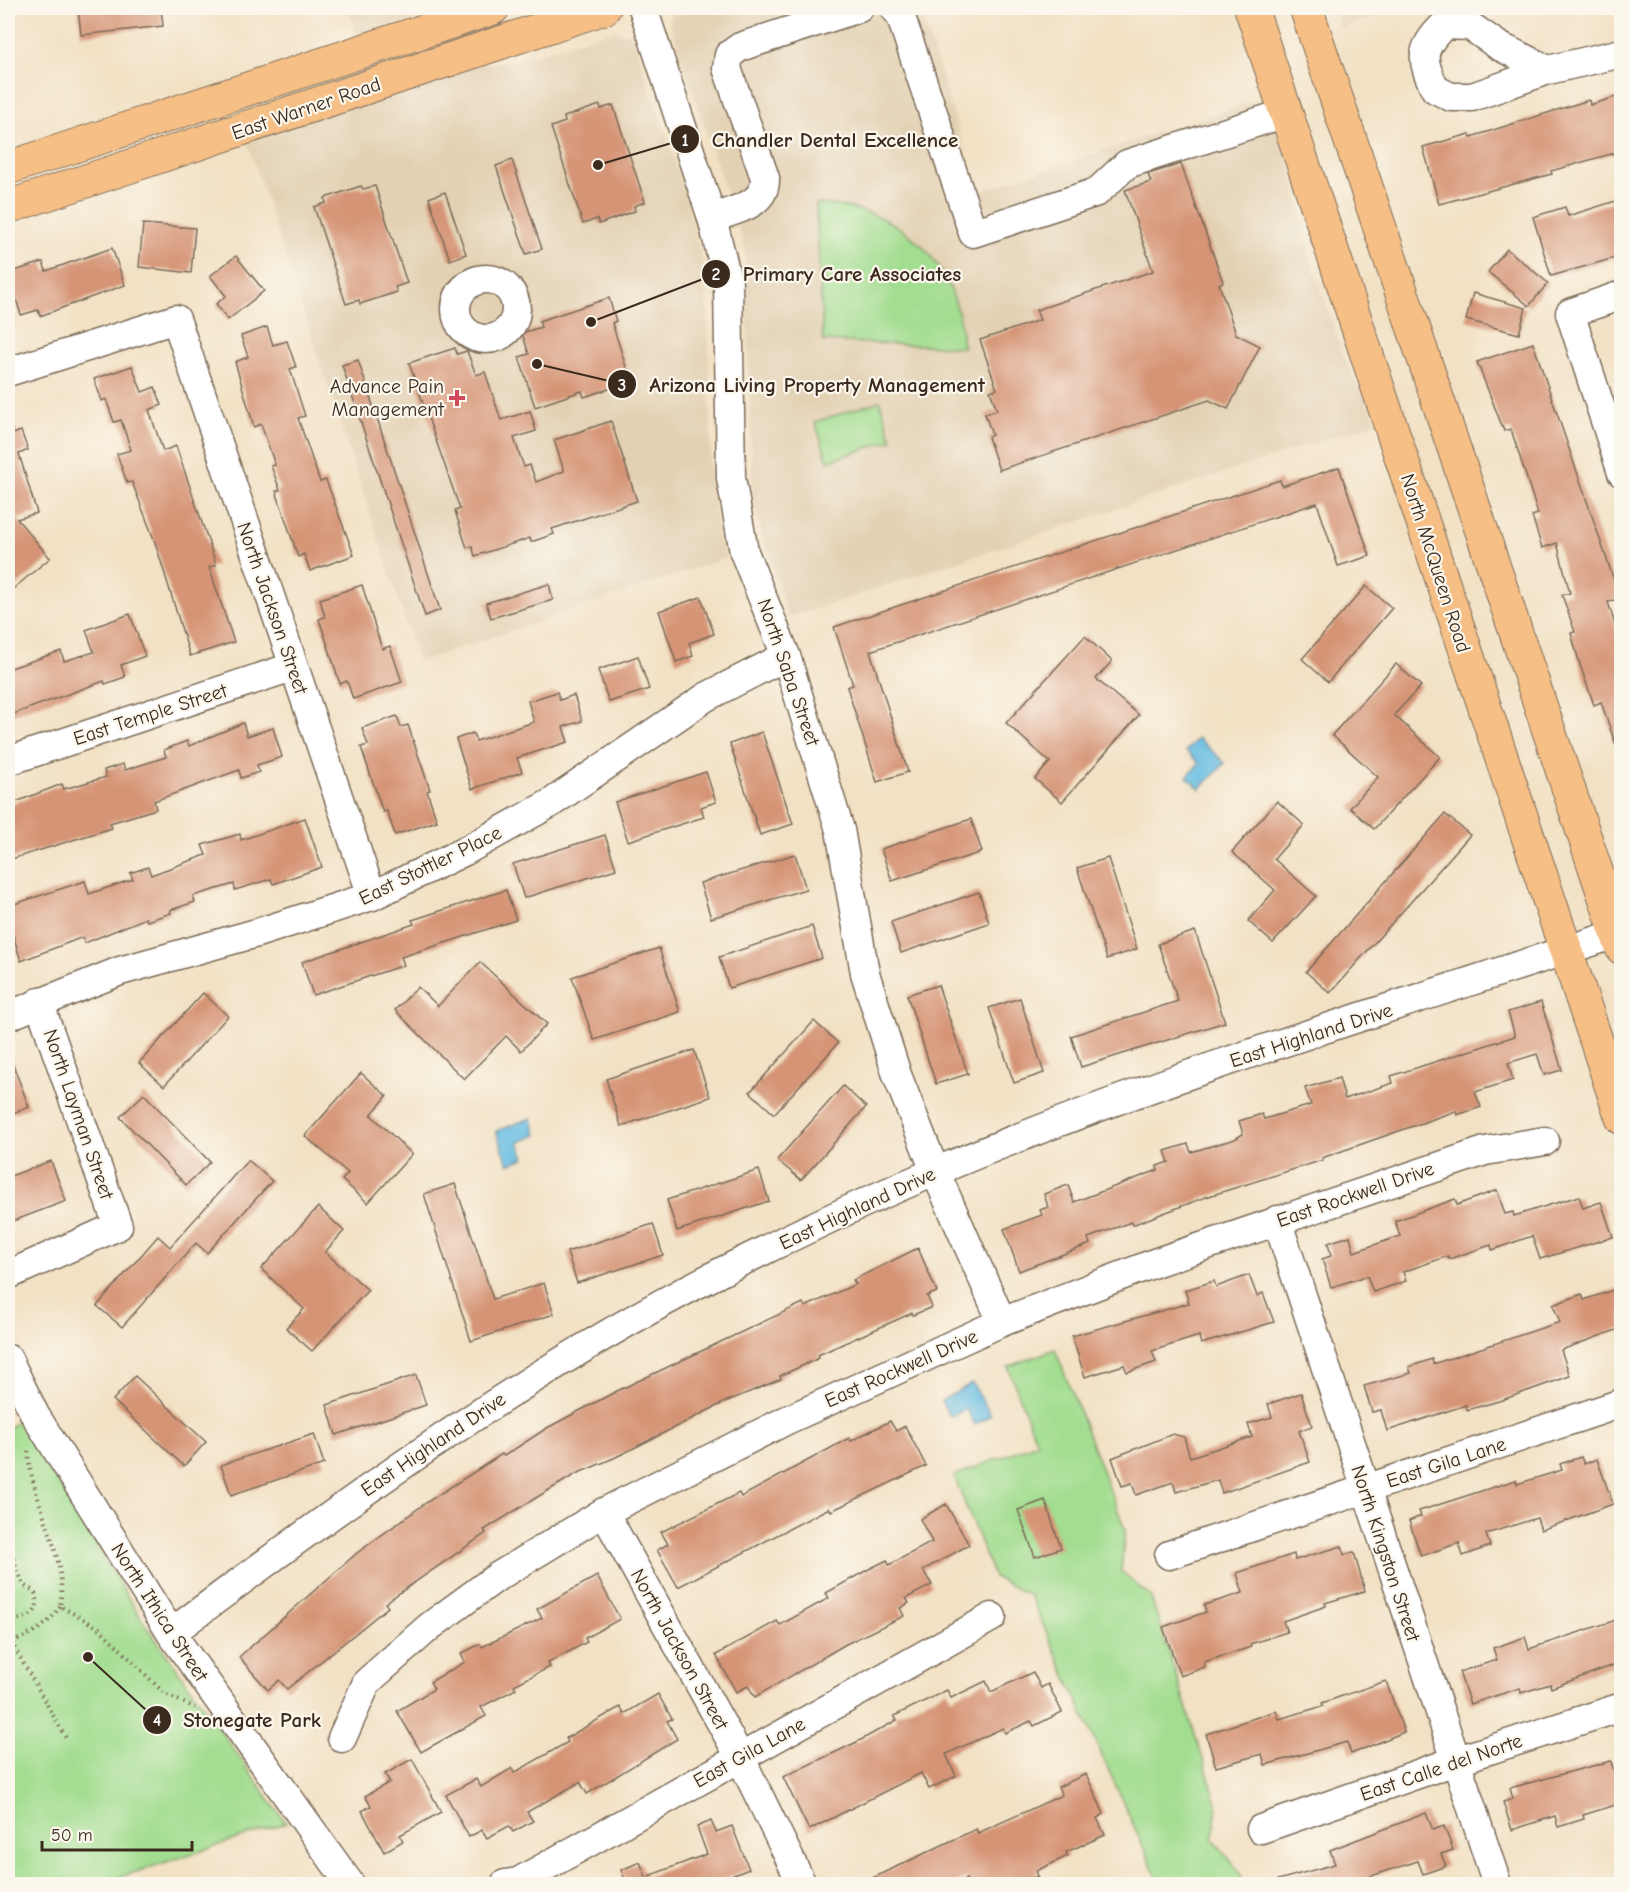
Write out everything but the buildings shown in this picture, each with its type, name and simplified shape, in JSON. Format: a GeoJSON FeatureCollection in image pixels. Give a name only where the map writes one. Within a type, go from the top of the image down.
{"type":"FeatureCollection","features":[{"type":"Feature","properties":{"kind":"main road","name":"East Warner Road"},"geometry":{"type":"LineString","coordinates":[[8,168],[493,8]]}},
{"type":"Feature","properties":{"kind":"main road","name":"East Warner Road"},"geometry":{"type":"LineString","coordinates":[[8,207],[604,8]]}},
{"type":"Feature","properties":{"kind":"main road","name":"North McQueen Road"},"geometry":{"type":"LineString","coordinates":[[1251,8],[1622,1119]]}},
{"type":"Feature","properties":{"kind":"main road"},"geometry":{"type":"LineString","coordinates":[[1306,8],[1620,938]]}},
{"type":"Feature","properties":{"kind":"main road"},"geometry":{"type":"LineString","coordinates":[[8,189],[52,174],[65,164],[76,146]]}},
{"type":"Feature","properties":{"kind":"main road"},"geometry":{"type":"LineString","coordinates":[[1376,382],[1426,365]]}},
{"type":"Feature","properties":{"kind":"street","name":"North Saba Street"},"geometry":{"type":"LineString","coordinates":[[643,8],[712,218],[728,283],[731,478],[744,552],[786,656],[840,830],[869,990],[897,1075],[935,1171],[1002,1322]]}},
{"type":"Feature","properties":{"kind":"street"},"geometry":{"type":"LineString","coordinates":[[712,218],[757,201],[765,189],[765,178],[727,68],[729,55],[740,47],[859,8]]}},
{"type":"Feature","properties":{"kind":"street"},"geometry":{"type":"LineString","coordinates":[[894,8],[900,14],[973,233],[1097,192],[1127,164],[1286,113]]}},
{"type":"Feature","properties":{"kind":"street"},"geometry":{"type":"LineString","coordinates":[[1548,70],[1622,53]]}},
{"type":"Feature","properties":{"kind":"street"},"geometry":{"type":"LineString","coordinates":[[1622,295],[1570,313],[1622,473]]}},
{"type":"Feature","properties":{"kind":"street","name":"North Jackson Street"},"geometry":{"type":"LineString","coordinates":[[8,372],[176,319],[292,667],[372,896]]}},
{"type":"Feature","properties":{"kind":"street","name":"East Stottler Place"},"geometry":{"type":"LineString","coordinates":[[8,1016],[120,971],[257,933],[372,896],[465,851],[551,803],[706,697],[786,656]]}},
{"type":"Feature","properties":{"kind":"street","name":"East Temple Street"},"geometry":{"type":"LineString","coordinates":[[8,761],[292,667]]}},
{"type":"Feature","properties":{"kind":"street","name":"East Highland Drive"},"geometry":{"type":"LineString","coordinates":[[171,1633],[307,1531],[480,1410],[614,1330],[756,1254],[935,1171],[1146,1090],[1566,951],[1620,938]]}},
{"type":"Feature","properties":{"kind":"street","name":"North Layman Street"},"geometry":{"type":"LineString","coordinates":[[8,1275],[118,1226],[39,1002]]}},
{"type":"Feature","properties":{"kind":"street","name":"East Rockwell Drive"},"geometry":{"type":"LineString","coordinates":[[342,1738],[367,1682],[429,1627],[497,1577],[604,1512],[787,1420],[1002,1322],[1157,1262],[1485,1151],[1545,1141]]}},
{"type":"Feature","properties":{"kind":"street","name":"North Kingston Street"},"geometry":{"type":"LineString","coordinates":[[1277,1220],[1497,1884]]}},
{"type":"Feature","properties":{"kind":"street","name":"North Ithica Street"},"geometry":{"type":"LineString","coordinates":[[8,1359],[45,1431],[171,1633],[350,1884]]}},
{"type":"Feature","properties":{"kind":"street","name":"East Gila Lane"},"geometry":{"type":"LineString","coordinates":[[1169,1555],[1622,1403]]}},
{"type":"Feature","properties":{"kind":"street","name":"North Jackson Street"},"geometry":{"type":"LineString","coordinates":[[604,1512],[740,1757],[802,1884]]}},
{"type":"Feature","properties":{"kind":"street","name":"East Gila Lane"},"geometry":{"type":"LineString","coordinates":[[505,1884],[518,1882],[992,1617]]}},
{"type":"Feature","properties":{"kind":"street","name":"East Calle del Norte"},"geometry":{"type":"LineString","coordinates":[[1261,1829],[1455,1761],[1622,1707]]}},
{"type":"Feature","properties":{"kind":"path"},"geometry":{"type":"LineString","coordinates":[[8,1643],[43,1627],[60,1606],[61,1574],[33,1485],[28,1455],[28,1445],[45,1431]]}},
{"type":"Feature","properties":{"kind":"path"},"geometry":{"type":"LineString","coordinates":[[8,1542],[23,1585],[34,1591],[38,1606],[36,1612],[27,1618],[8,1620],[13,1645],[66,1738]]}},
{"type":"Feature","properties":{"kind":"path"},"geometry":{"type":"LineString","coordinates":[[60,1606],[99,1628],[165,1694],[199,1709],[217,1698]]}},
{"type":"Feature","properties":{"kind":"shaded area"},"geometry":{"type":"Polygon","coordinates":[[[348,8],[450,8],[358,38],[348,8]]]}},
{"type":"Feature","properties":{"kind":"shaded area"},"geometry":{"type":"Polygon","coordinates":[[[669,8],[920,8],[978,192],[1269,96],[1291,166],[1311,260],[1343,355],[1377,422],[788,618],[753,503],[745,249],[671,26],[669,8]]]}},
{"type":"Feature","properties":{"kind":"shaded area"},"geometry":{"type":"Polygon","coordinates":[[[1334,8],[1400,8],[1340,28],[1334,8]]]}},
{"type":"Feature","properties":{"kind":"shaded area"},"geometry":{"type":"Polygon","coordinates":[[[614,30],[632,35],[685,192],[702,261],[708,317],[712,491],[718,533],[726,558],[419,662],[246,138],[467,66],[517,60],[614,30]]]}},
{"type":"Feature","properties":{"kind":"green space"},"geometry":{"type":"Polygon","coordinates":[[[816,204],[847,207],[875,215],[899,228],[920,244],[937,264],[950,288],[959,316],[963,347],[823,341],[816,204]]]}},
{"type":"Feature","properties":{"kind":"green space"},"geometry":{"type":"Polygon","coordinates":[[[880,401],[892,440],[828,461],[815,422],[880,401]]]}},
{"type":"Feature","properties":{"kind":"green space"},"geometry":{"type":"Polygon","coordinates":[[[1055,1349],[1125,1529],[1121,1572],[1151,1597],[1217,1803],[1213,1839],[1240,1872],[1244,1884],[1160,1884],[1030,1596],[994,1577],[954,1476],[1037,1443],[1008,1367],[1055,1349]]]}},
{"type":"Feature","properties":{"kind":"green space"},"geometry":{"type":"Polygon","coordinates":[[[20,1420],[142,1620],[286,1823],[99,1884],[8,1884],[8,1428],[20,1420]]]}},
{"type":"Feature","properties":{"kind":"water"},"geometry":{"type":"Polygon","coordinates":[[[1198,738],[1225,763],[1200,789],[1187,777],[1199,763],[1186,751],[1198,738]]]}},
{"type":"Feature","properties":{"kind":"water"},"geometry":{"type":"Polygon","coordinates":[[[531,1118],[537,1135],[519,1142],[525,1158],[508,1164],[496,1131],[531,1118]]]}},
{"type":"Feature","properties":{"kind":"water"},"geometry":{"type":"Polygon","coordinates":[[[972,1383],[991,1415],[975,1425],[966,1409],[950,1417],[941,1401],[972,1383]]]}},
{"type":"Feature","properties":{"kind":"place","name":"Chandler Dental Excellence"},"geometry":{"type":"Point","coordinates":[598,165]}},
{"type":"Feature","properties":{"kind":"place","name":"Primary Care Associates"},"geometry":{"type":"Point","coordinates":[591,322]}},
{"type":"Feature","properties":{"kind":"place","name":"Arizona Living Property Management"},"geometry":{"type":"Point","coordinates":[537,364]}},
{"type":"Feature","properties":{"kind":"place","name":"Advance Pain Management"},"geometry":{"type":"Point","coordinates":[457,398]}},
{"type":"Feature","properties":{"kind":"place","name":"Stonegate Park"},"geometry":{"type":"Point","coordinates":[88,1657]}}]}
